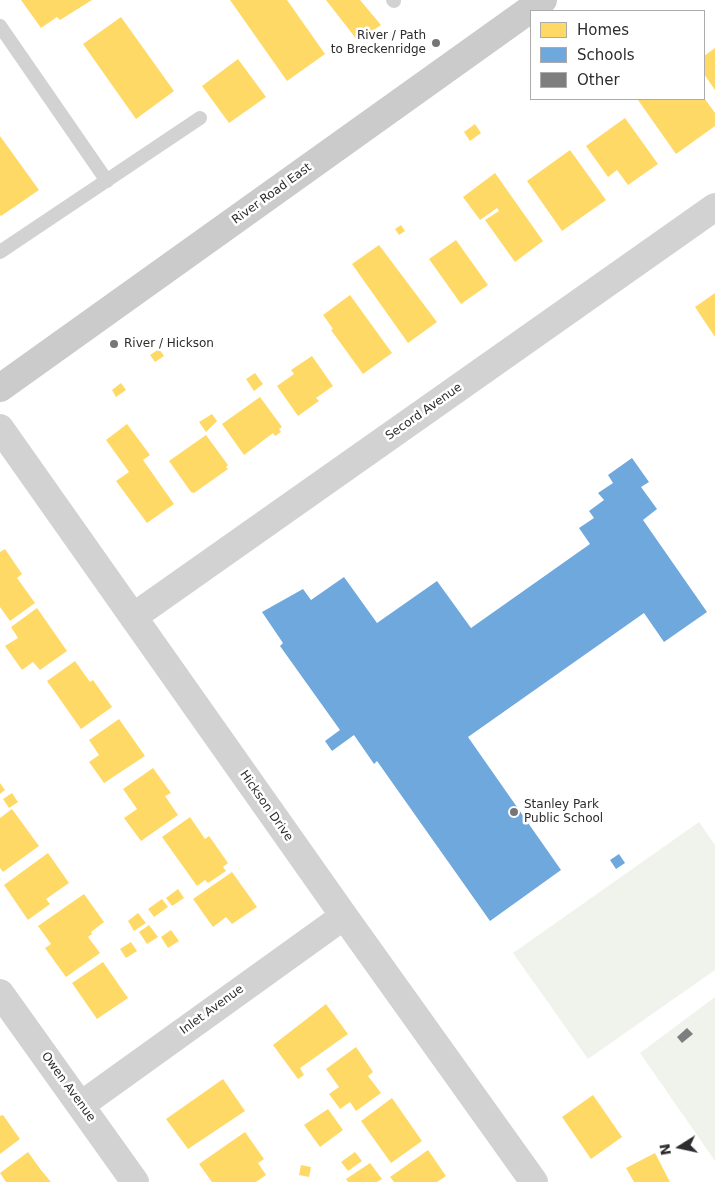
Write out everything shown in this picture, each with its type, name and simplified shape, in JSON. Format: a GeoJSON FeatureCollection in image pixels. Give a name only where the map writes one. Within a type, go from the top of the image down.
{"type":"FeatureCollection","features":[{"type":"Feature","properties":{"kind":"street","name":"River Road East"},"geometry":{"type":"LineString","coordinates":[[0,388],[543,0]]}},
{"type":"Feature","properties":{"kind":"street","name":"Secord Avenue"},"geometry":{"type":"LineString","coordinates":[[133,617],[715,207]]}},
{"type":"Feature","properties":{"kind":"street","name":"Hickson Drive"},"geometry":{"type":"LineString","coordinates":[[0,428],[534,1182]]}},
{"type":"Feature","properties":{"kind":"street","name":"Inlet Avenue"},"geometry":{"type":"LineString","coordinates":[[81,1104],[344,916]]}},
{"type":"Feature","properties":{"kind":"street","name":"Owen Avenue"},"geometry":{"type":"LineString","coordinates":[[0,993],[135,1182]]}},
{"type":"Feature","properties":{"kind":"lane"},"geometry":{"type":"LineString","coordinates":[[0,26],[107,181]]}},
{"type":"Feature","properties":{"kind":"lane"},"geometry":{"type":"LineString","coordinates":[[0,252],[200,118]]}},
{"type":"Feature","properties":{"kind":"shaded area"},"geometry":{"type":"Polygon","coordinates":[[[699,822],[715,845],[715,970],[588,1059],[513,953],[699,822]]]}},
{"type":"Feature","properties":{"kind":"shaded area"},"geometry":{"type":"Polygon","coordinates":[[[715,997],[715,1161],[640,1053],[715,997]]]}},
{"type":"Feature","properties":{"kind":"building: Homes"},"geometry":{"type":"Polygon","coordinates":[[[21,0],[92,0],[60,20],[57,17],[41,28],[21,0]]]}},
{"type":"Feature","properties":{"kind":"building: Homes"},"geometry":{"type":"Polygon","coordinates":[[[230,0],[287,0],[325,54],[287,81],[230,0]]]}},
{"type":"Feature","properties":{"kind":"building: Homes"},"geometry":{"type":"Polygon","coordinates":[[[326,0],[360,0],[381,25],[358,41],[326,0]]]}},
{"type":"Feature","properties":{"kind":"building: Homes"},"geometry":{"type":"Polygon","coordinates":[[[121,17],[174,91],[136,119],[83,44],[121,17]]]}},
{"type":"Feature","properties":{"kind":"building: Homes"},"geometry":{"type":"Polygon","coordinates":[[[715,48],[715,90],[705,75],[705,55],[715,48]]]}},
{"type":"Feature","properties":{"kind":"building: Homes"},"geometry":{"type":"Polygon","coordinates":[[[238,59],[266,97],[229,123],[202,86],[238,59]]]}},
{"type":"Feature","properties":{"kind":"building: Homes"},"geometry":{"type":"Polygon","coordinates":[[[705,99],[715,113],[715,126],[676,154],[638,100],[705,99]]]}},
{"type":"Feature","properties":{"kind":"building: Homes"},"geometry":{"type":"Polygon","coordinates":[[[625,118],[658,164],[628,185],[617,170],[608,177],[586,146],[625,118]]]}},
{"type":"Feature","properties":{"kind":"building: Homes"},"geometry":{"type":"Polygon","coordinates":[[[475,124],[481,133],[470,141],[464,132],[475,124]]]}},
{"type":"Feature","properties":{"kind":"building: Homes"},"geometry":{"type":"Polygon","coordinates":[[[0,136],[39,190],[1,216],[0,215],[0,136]]]}},
{"type":"Feature","properties":{"kind":"building: Homes"},"geometry":{"type":"Polygon","coordinates":[[[570,150],[606,200],[562,231],[527,181],[570,150]]]}},
{"type":"Feature","properties":{"kind":"building: Homes"},"geometry":{"type":"Polygon","coordinates":[[[495,173],[543,241],[515,262],[485,220],[499,211],[497,208],[480,220],[463,197],[495,173]]]}},
{"type":"Feature","properties":{"kind":"building: Homes"},"geometry":{"type":"Polygon","coordinates":[[[401,225],[405,231],[399,235],[395,229],[401,225]]]}},
{"type":"Feature","properties":{"kind":"building: Homes"},"geometry":{"type":"Polygon","coordinates":[[[456,240],[488,285],[461,304],[429,259],[456,240]]]}},
{"type":"Feature","properties":{"kind":"building: Homes"},"geometry":{"type":"Polygon","coordinates":[[[379,245],[437,322],[408,343],[352,264],[379,245]]]}},
{"type":"Feature","properties":{"kind":"building: Homes"},"geometry":{"type":"Polygon","coordinates":[[[715,293],[715,337],[695,307],[715,293]]]}},
{"type":"Feature","properties":{"kind":"building: Homes"},"geometry":{"type":"Polygon","coordinates":[[[350,295],[392,353],[363,374],[331,330],[333,329],[323,315],[350,295]]]}},
{"type":"Feature","properties":{"kind":"building: Homes"},"geometry":{"type":"Polygon","coordinates":[[[159,349],[164,356],[155,362],[150,355],[159,349]]]}},
{"type":"Feature","properties":{"kind":"building: Homes"},"geometry":{"type":"Polygon","coordinates":[[[312,356],[333,386],[316,398],[319,401],[298,416],[277,386],[294,374],[291,370],[312,356]]]}},
{"type":"Feature","properties":{"kind":"building: Homes"},"geometry":{"type":"Polygon","coordinates":[[[255,373],[263,384],[254,391],[246,379],[255,373]]]}},
{"type":"Feature","properties":{"kind":"building: Homes"},"geometry":{"type":"Polygon","coordinates":[[[121,383],[126,390],[116,397],[112,390],[121,383]]]}},
{"type":"Feature","properties":{"kind":"building: Homes"},"geometry":{"type":"Polygon","coordinates":[[[260,397],[282,427],[279,429],[281,432],[275,436],[273,433],[244,455],[222,424],[260,397]]]}},
{"type":"Feature","properties":{"kind":"building: Homes"},"geometry":{"type":"Polygon","coordinates":[[[212,414],[217,421],[206,432],[199,422],[212,414]]]}},
{"type":"Feature","properties":{"kind":"building: Homes"},"geometry":{"type":"Polygon","coordinates":[[[127,424],[150,455],[143,460],[174,504],[147,523],[116,481],[129,472],[106,440],[127,424]]]}},
{"type":"Feature","properties":{"kind":"building: Homes"},"geometry":{"type":"Polygon","coordinates":[[[206,435],[228,465],[226,467],[228,469],[194,493],[191,492],[169,461],[206,435]]]}},
{"type":"Feature","properties":{"kind":"building: Homes"},"geometry":{"type":"Polygon","coordinates":[[[5,549],[22,574],[17,578],[35,603],[10,621],[0,607],[0,552],[5,549]]]}},
{"type":"Feature","properties":{"kind":"building: Homes"},"geometry":{"type":"Polygon","coordinates":[[[37,608],[67,651],[40,670],[33,662],[22,670],[5,646],[18,638],[11,627],[37,608]]]}},
{"type":"Feature","properties":{"kind":"building: Homes"},"geometry":{"type":"Polygon","coordinates":[[[75,661],[90,682],[93,680],[112,707],[81,729],[47,681],[75,661]]]}},
{"type":"Feature","properties":{"kind":"building: Homes"},"geometry":{"type":"Polygon","coordinates":[[[119,719],[145,756],[104,783],[89,762],[99,755],[89,740],[119,719]]]}},
{"type":"Feature","properties":{"kind":"building: Homes"},"geometry":{"type":"Polygon","coordinates":[[[153,768],[171,793],[165,796],[178,815],[141,841],[124,818],[137,809],[123,789],[153,768]]]}},
{"type":"Feature","properties":{"kind":"building: Homes"},"geometry":{"type":"Polygon","coordinates":[[[0,783],[5,790],[0,794],[0,783]]]}},
{"type":"Feature","properties":{"kind":"building: Homes"},"geometry":{"type":"Polygon","coordinates":[[[12,793],[18,802],[9,808],[3,799],[12,793]]]}},
{"type":"Feature","properties":{"kind":"building: Homes"},"geometry":{"type":"Polygon","coordinates":[[[12,809],[39,846],[3,872],[0,868],[0,818],[12,809]]]}},
{"type":"Feature","properties":{"kind":"building: Homes"},"geometry":{"type":"Polygon","coordinates":[[[190,817],[205,839],[209,836],[228,863],[223,867],[226,871],[208,883],[205,880],[197,886],[162,837],[190,817]]]}},
{"type":"Feature","properties":{"kind":"building: Homes"},"geometry":{"type":"Polygon","coordinates":[[[48,853],[69,883],[46,899],[50,904],[28,920],[4,885],[48,853]]]}},
{"type":"Feature","properties":{"kind":"building: Homes"},"geometry":{"type":"Polygon","coordinates":[[[232,872],[257,907],[232,924],[226,917],[213,927],[193,899],[232,872]]]}},
{"type":"Feature","properties":{"kind":"building: Homes"},"geometry":{"type":"Polygon","coordinates":[[[178,889],[184,898],[172,906],[166,898],[178,889]]]}},
{"type":"Feature","properties":{"kind":"building: Homes"},"geometry":{"type":"Polygon","coordinates":[[[84,894],[104,922],[91,932],[92,934],[88,937],[100,953],[66,977],[45,948],[51,944],[38,926],[84,894]]]}},
{"type":"Feature","properties":{"kind":"building: Homes"},"geometry":{"type":"Polygon","coordinates":[[[162,899],[168,907],[154,917],[148,909],[162,899]]]}},
{"type":"Feature","properties":{"kind":"building: Homes"},"geometry":{"type":"Polygon","coordinates":[[[138,913],[146,923],[134,931],[128,921],[138,913]]]}},
{"type":"Feature","properties":{"kind":"building: Homes"},"geometry":{"type":"Polygon","coordinates":[[[149,925],[158,937],[147,944],[139,932],[149,925]]]}},
{"type":"Feature","properties":{"kind":"building: Homes"},"geometry":{"type":"Polygon","coordinates":[[[171,930],[179,941],[168,948],[161,937],[171,930]]]}},
{"type":"Feature","properties":{"kind":"building: Homes"},"geometry":{"type":"Polygon","coordinates":[[[131,942],[137,951],[126,958],[120,949],[131,942]]]}},
{"type":"Feature","properties":{"kind":"building: Homes"},"geometry":{"type":"Polygon","coordinates":[[[103,962],[128,998],[97,1019],[72,983],[103,962]]]}},
{"type":"Feature","properties":{"kind":"building: Homes"},"geometry":{"type":"Polygon","coordinates":[[[326,1004],[348,1034],[300,1068],[304,1075],[298,1079],[273,1045],[326,1004]]]}},
{"type":"Feature","properties":{"kind":"building: Homes"},"geometry":{"type":"Polygon","coordinates":[[[356,1047],[373,1072],[368,1076],[381,1093],[356,1111],[350,1102],[340,1109],[329,1094],[339,1087],[326,1069],[356,1047]]]}},
{"type":"Feature","properties":{"kind":"building: Homes"},"geometry":{"type":"Polygon","coordinates":[[[223,1079],[245,1111],[188,1149],[166,1119],[223,1079]]]}},
{"type":"Feature","properties":{"kind":"building: Homes"},"geometry":{"type":"Polygon","coordinates":[[[593,1095],[622,1137],[591,1159],[562,1117],[593,1095]]]}},
{"type":"Feature","properties":{"kind":"building: Homes"},"geometry":{"type":"Polygon","coordinates":[[[392,1098],[422,1141],[391,1163],[361,1121],[392,1098]]]}},
{"type":"Feature","properties":{"kind":"building: Homes"},"geometry":{"type":"Polygon","coordinates":[[[328,1109],[343,1130],[320,1147],[304,1125],[328,1109]]]}},
{"type":"Feature","properties":{"kind":"building: Homes"},"geometry":{"type":"Polygon","coordinates":[[[3,1115],[20,1139],[0,1154],[0,1116],[3,1115]]]}},
{"type":"Feature","properties":{"kind":"building: Homes"},"geometry":{"type":"Polygon","coordinates":[[[245,1132],[264,1159],[258,1163],[266,1175],[256,1182],[212,1182],[199,1164],[245,1132]]]}},
{"type":"Feature","properties":{"kind":"building: Homes"},"geometry":{"type":"Polygon","coordinates":[[[428,1150],[446,1176],[437,1182],[394,1182],[390,1177],[428,1150]]]}},
{"type":"Feature","properties":{"kind":"building: Homes"},"geometry":{"type":"Polygon","coordinates":[[[28,1152],[51,1182],[6,1182],[0,1173],[28,1152]]]}},
{"type":"Feature","properties":{"kind":"building: Homes"},"geometry":{"type":"Polygon","coordinates":[[[355,1152],[362,1161],[348,1171],[341,1162],[355,1152]]]}},
{"type":"Feature","properties":{"kind":"building: Homes"},"geometry":{"type":"Polygon","coordinates":[[[655,1153],[670,1182],[634,1182],[626,1168],[655,1153]]]}},
{"type":"Feature","properties":{"kind":"building: Homes"},"geometry":{"type":"Polygon","coordinates":[[[370,1163],[382,1179],[377,1182],[348,1182],[346,1179],[370,1163]]]}},
{"type":"Feature","properties":{"kind":"building: Homes"},"geometry":{"type":"Polygon","coordinates":[[[301,1165],[311,1167],[309,1177],[299,1175],[301,1165]]]}},
{"type":"Feature","properties":{"kind":"building: Schools"},"geometry":{"type":"Polygon","coordinates":[[[632,458],[649,482],[641,487],[657,509],[643,520],[707,612],[664,642],[644,613],[468,737],[561,870],[490,921],[377,761],[374,764],[354,735],[332,751],[325,741],[340,730],[280,646],[283,643],[262,612],[303,589],[311,600],[344,577],[377,623],[437,581],[471,628],[590,544],[579,528],[594,518],[589,511],[604,500],[598,493],[613,483],[608,475],[632,458]]]}},
{"type":"Feature","properties":{"kind":"building: Schools"},"geometry":{"type":"Polygon","coordinates":[[[619,854],[625,863],[616,869],[610,860],[619,854]]]}},
{"type":"Feature","properties":{"kind":"building: Other"},"geometry":{"type":"Polygon","coordinates":[[[687,1028],[693,1034],[682,1043],[677,1037],[687,1028]]]}},
{"type":"Feature","properties":{"kind":"place","name":"River / Path to Breckenridge"},"geometry":{"type":"Point","coordinates":[436,43]}},
{"type":"Feature","properties":{"kind":"place","name":"River / Hickson"},"geometry":{"type":"Point","coordinates":[114,344]}},
{"type":"Feature","properties":{"kind":"place","name":"Stanley Park Public School"},"geometry":{"type":"Point","coordinates":[514,812]}}]}
